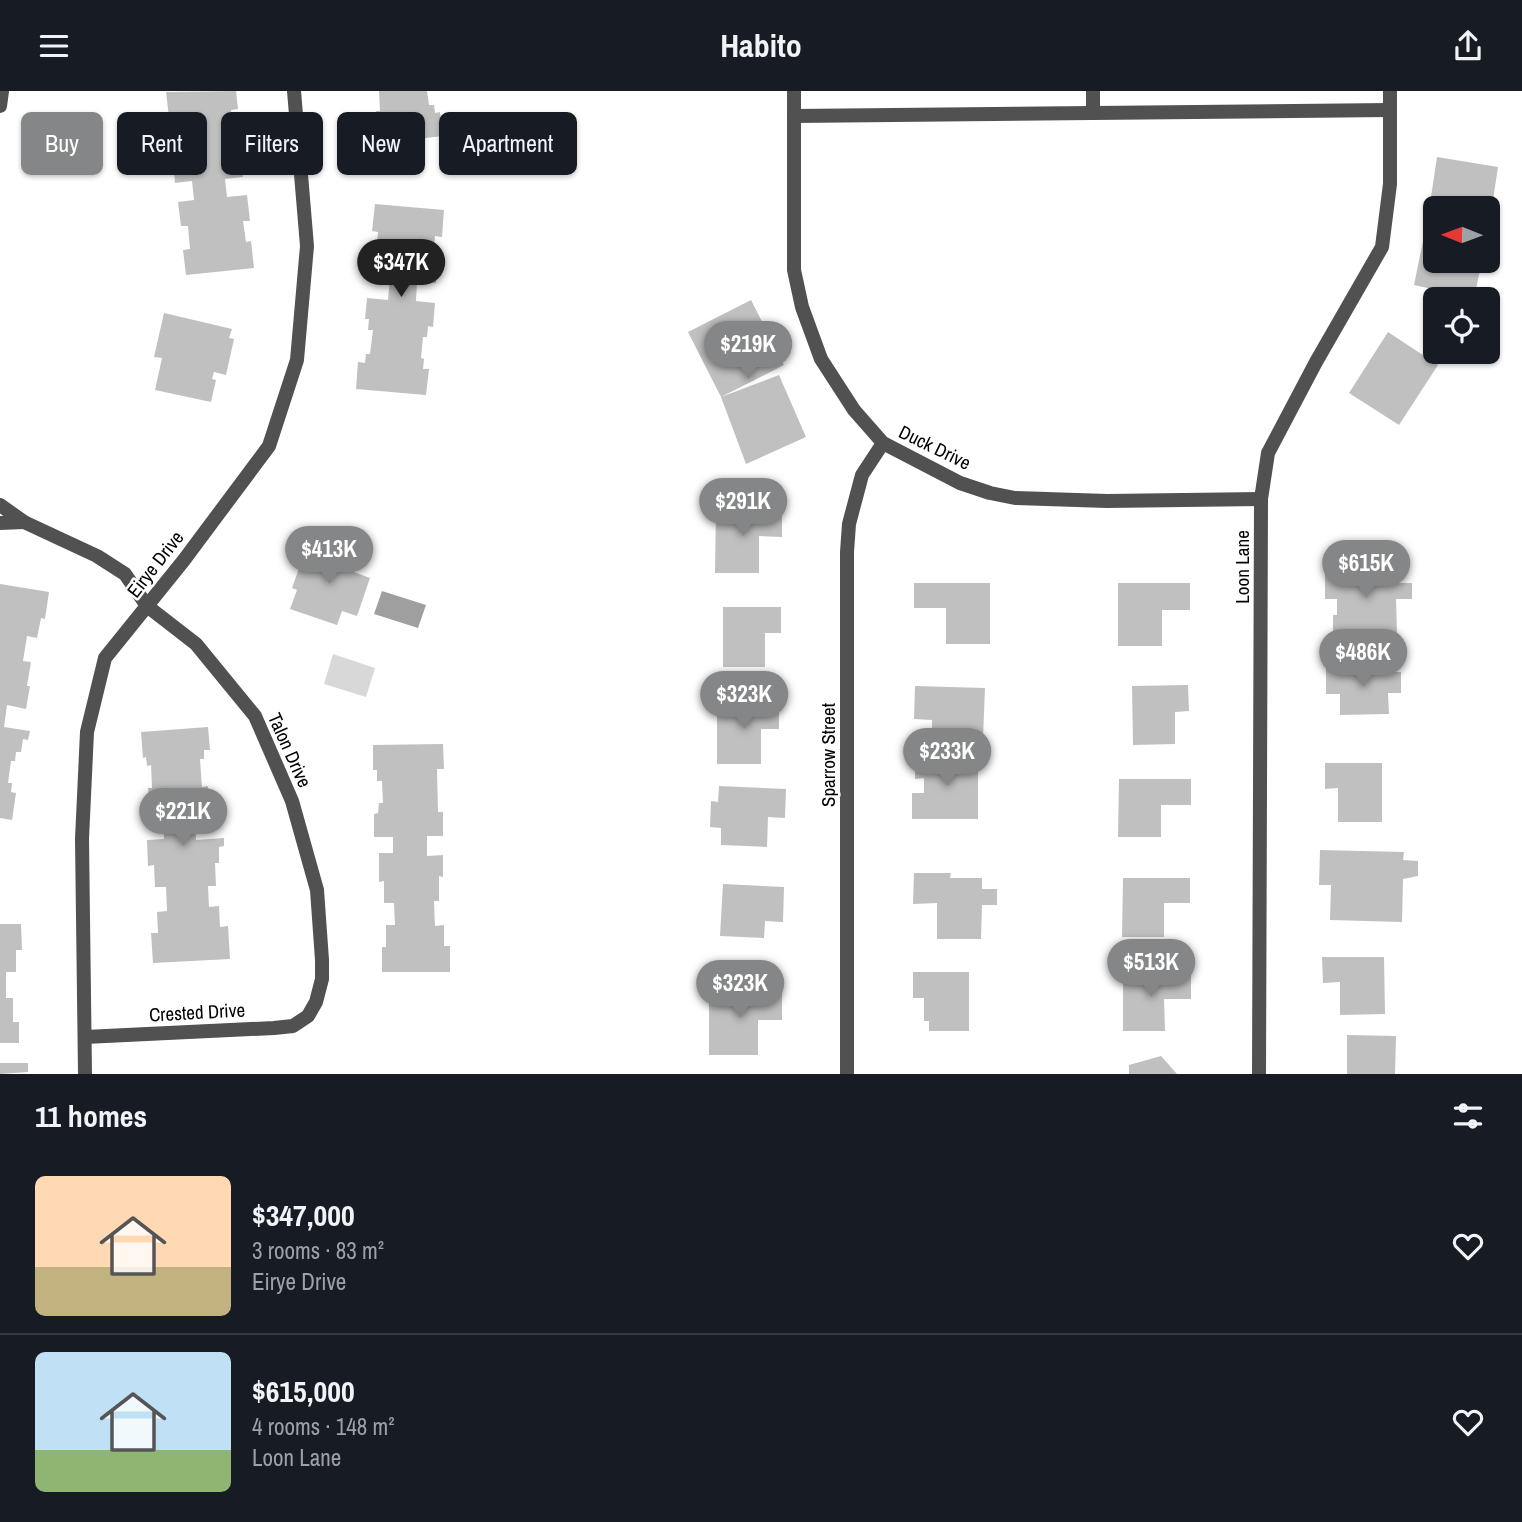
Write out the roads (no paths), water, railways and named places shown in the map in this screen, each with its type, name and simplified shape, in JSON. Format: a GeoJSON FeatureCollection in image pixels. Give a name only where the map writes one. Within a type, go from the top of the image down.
{"type":"FeatureCollection","features":[{"type":"Feature","properties":{"kind":"street"},"geometry":{"type":"LineString","coordinates":[[0,106],[2,91]]}},
{"type":"Feature","properties":{"kind":"street","name":"Eirye Drive"},"geometry":{"type":"LineString","coordinates":[[85,1074],[82,839],[87,731],[105,658],[269,446],[297,360],[307,246],[294,91]]}},
{"type":"Feature","properties":{"kind":"street","name":"Duck Drive"},"geometry":{"type":"LineString","coordinates":[[794,91],[794,270],[802,307],[821,359],[854,410],[883,443],[960,483],[1015,498],[1107,501],[1261,499]]}},
{"type":"Feature","properties":{"kind":"street"},"geometry":{"type":"LineString","coordinates":[[1093,91],[1093,113]]}},
{"type":"Feature","properties":{"kind":"street","name":"Loon Lane"},"geometry":{"type":"LineString","coordinates":[[1259,1074],[1261,499],[1268,453],[1382,247],[1390,184],[1390,91]]}},
{"type":"Feature","properties":{"kind":"street"},"geometry":{"type":"LineString","coordinates":[[794,116],[1390,110]]}},
{"type":"Feature","properties":{"kind":"street","name":"Sparrow Street"},"geometry":{"type":"LineString","coordinates":[[847,1074],[847,552],[849,524],[862,475],[883,443]]}},
{"type":"Feature","properties":{"kind":"street","name":"Talon Drive"},"geometry":{"type":"LineString","coordinates":[[0,505],[24,522],[97,556],[125,574],[147,606],[196,644],[255,716],[292,801],[317,890],[322,979],[316,1002],[308,1016]]}},
{"type":"Feature","properties":{"kind":"street","name":"Talon Drive"},"geometry":{"type":"LineString","coordinates":[[0,523],[24,522]]}},
{"type":"Feature","properties":{"kind":"street","name":"Crested Drive"},"geometry":{"type":"LineString","coordinates":[[85,1037],[274,1028],[293,1025],[308,1016]]}}]}
